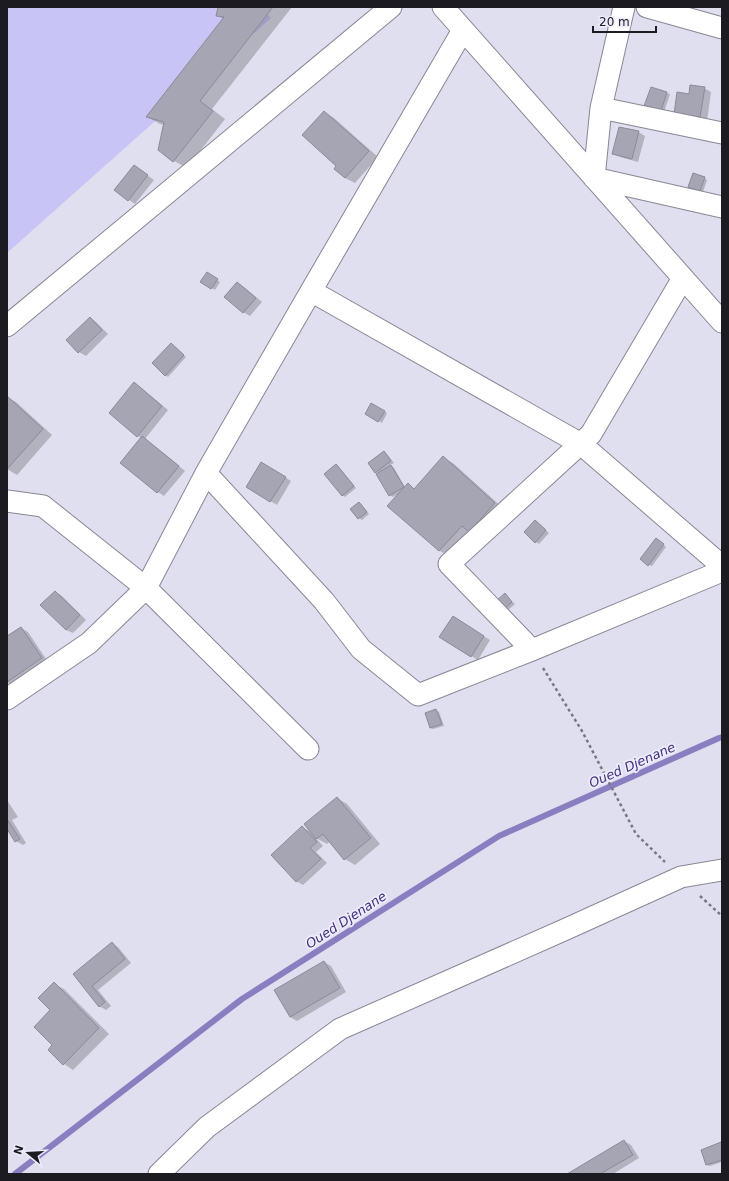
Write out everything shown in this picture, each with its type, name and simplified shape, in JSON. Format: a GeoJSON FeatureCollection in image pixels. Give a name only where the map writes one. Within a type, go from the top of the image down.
{"type":"FeatureCollection","features":[{"type":"Feature","properties":{"kind":"street"},"geometry":{"type":"LineString","coordinates":[[7,326],[390,7]]}},
{"type":"Feature","properties":{"kind":"street"},"geometry":{"type":"LineString","coordinates":[[443,7],[722,322]]}},
{"type":"Feature","properties":{"kind":"street"},"geometry":{"type":"LineString","coordinates":[[594,178],[601,108],[624,7]]}},
{"type":"Feature","properties":{"kind":"street"},"geometry":{"type":"LineString","coordinates":[[647,7],[722,28]]}},
{"type":"Feature","properties":{"kind":"street"},"geometry":{"type":"LineString","coordinates":[[7,699],[90,643],[146,588],[206,473],[463,30]]}},
{"type":"Feature","properties":{"kind":"street"},"geometry":{"type":"LineString","coordinates":[[601,108],[722,133]]}},
{"type":"Feature","properties":{"kind":"street"},"geometry":{"type":"LineString","coordinates":[[594,178],[722,207]]}},
{"type":"Feature","properties":{"kind":"street"},"geometry":{"type":"LineString","coordinates":[[532,650],[449,564],[591,434],[683,278]]}},
{"type":"Feature","properties":{"kind":"street"},"geometry":{"type":"LineString","coordinates":[[311,291],[581,444],[722,566]]}},
{"type":"Feature","properties":{"kind":"street"},"geometry":{"type":"LineString","coordinates":[[206,473],[324,601],[360,649],[418,695],[532,650],[722,571]]}},
{"type":"Feature","properties":{"kind":"street"},"geometry":{"type":"LineString","coordinates":[[7,501],[43,506],[146,588],[308,749]]}},
{"type":"Feature","properties":{"kind":"street"},"geometry":{"type":"LineString","coordinates":[[159,1174],[207,1127],[340,1029],[680,877],[722,870]]}},
{"type":"Feature","properties":{"kind":"path"},"geometry":{"type":"LineString","coordinates":[[532,650],[582,731],[636,834]]}},
{"type":"Feature","properties":{"kind":"shaded area"},"geometry":{"type":"Polygon","coordinates":[[[7,7],[261,7],[271,18],[7,253],[7,7]]]}},
{"type":"Feature","properties":{"kind":"building"},"geometry":{"type":"Polygon","coordinates":[[[218,7],[273,7],[200,101],[213,111],[173,162],[158,150],[164,122],[146,117],[224,17],[216,16],[218,7]]]}},
{"type":"Feature","properties":{"kind":"building"},"geometry":{"type":"Polygon","coordinates":[[[690,85],[705,87],[700,117],[674,114],[677,92],[689,94],[690,85]]]}},
{"type":"Feature","properties":{"kind":"building"},"geometry":{"type":"Polygon","coordinates":[[[651,87],[667,92],[661,111],[644,106],[651,87]]]}},
{"type":"Feature","properties":{"kind":"building"},"geometry":{"type":"Polygon","coordinates":[[[324,111],[369,151],[345,178],[334,169],[336,166],[302,135],[324,111]]]}},
{"type":"Feature","properties":{"kind":"building"},"geometry":{"type":"Polygon","coordinates":[[[619,127],[639,131],[632,159],[612,154],[619,127]]]}},
{"type":"Feature","properties":{"kind":"building"},"geometry":{"type":"Polygon","coordinates":[[[134,165],[148,175],[128,201],[114,190],[134,165]]]}},
{"type":"Feature","properties":{"kind":"building"},"geometry":{"type":"Polygon","coordinates":[[[693,173],[705,177],[700,191],[688,187],[693,173]]]}},
{"type":"Feature","properties":{"kind":"building"},"geometry":{"type":"Polygon","coordinates":[[[207,272],[218,279],[211,289],[200,282],[207,272]]]}},
{"type":"Feature","properties":{"kind":"building"},"geometry":{"type":"Polygon","coordinates":[[[237,282],[256,298],[243,313],[224,297],[237,282]]]}},
{"type":"Feature","properties":{"kind":"building"},"geometry":{"type":"Polygon","coordinates":[[[90,317],[102,330],[78,353],[66,340],[90,317]]]}},
{"type":"Feature","properties":{"kind":"building"},"geometry":{"type":"Polygon","coordinates":[[[171,343],[184,355],[165,376],[152,363],[171,343]]]}},
{"type":"Feature","properties":{"kind":"building"},"geometry":{"type":"Polygon","coordinates":[[[134,382],[162,406],[137,437],[109,413],[134,382]]]}},
{"type":"Feature","properties":{"kind":"building"},"geometry":{"type":"Polygon","coordinates":[[[7,396],[43,429],[7,469],[7,396]]]}},
{"type":"Feature","properties":{"kind":"building"},"geometry":{"type":"Polygon","coordinates":[[[371,403],[385,411],[378,422],[365,414],[371,403]]]}},
{"type":"Feature","properties":{"kind":"building"},"geometry":{"type":"Polygon","coordinates":[[[142,436],[179,466],[157,493],[120,463],[142,436]]]}},
{"type":"Feature","properties":{"kind":"building"},"geometry":{"type":"Polygon","coordinates":[[[384,451],[391,461],[375,473],[368,463],[384,451]]]}},
{"type":"Feature","properties":{"kind":"building"},"geometry":{"type":"Polygon","coordinates":[[[443,456],[495,503],[469,532],[462,526],[439,551],[387,506],[408,483],[414,489],[443,456]]]}},
{"type":"Feature","properties":{"kind":"building"},"geometry":{"type":"Polygon","coordinates":[[[261,462],[286,477],[270,502],[246,487],[261,462]]]}},
{"type":"Feature","properties":{"kind":"building"},"geometry":{"type":"Polygon","coordinates":[[[336,464],[354,486],[342,496],[324,474],[336,464]]]}},
{"type":"Feature","properties":{"kind":"building"},"geometry":{"type":"Polygon","coordinates":[[[391,465],[404,487],[389,496],[376,474],[391,465]]]}},
{"type":"Feature","properties":{"kind":"building"},"geometry":{"type":"Polygon","coordinates":[[[359,502],[367,512],[358,519],[350,509],[359,502]]]}},
{"type":"Feature","properties":{"kind":"building"},"geometry":{"type":"Polygon","coordinates":[[[535,520],[546,530],[535,543],[524,532],[535,520]]]}},
{"type":"Feature","properties":{"kind":"building"},"geometry":{"type":"Polygon","coordinates":[[[656,538],[664,544],[648,566],[640,559],[656,538]]]}},
{"type":"Feature","properties":{"kind":"building"},"geometry":{"type":"Polygon","coordinates":[[[55,591],[80,615],[66,630],[40,605],[55,591]]]}},
{"type":"Feature","properties":{"kind":"building"},"geometry":{"type":"Polygon","coordinates":[[[505,593],[512,602],[503,610],[495,602],[505,593]]]}},
{"type":"Feature","properties":{"kind":"building"},"geometry":{"type":"Polygon","coordinates":[[[453,616],[484,636],[471,657],[439,637],[453,616]]]}},
{"type":"Feature","properties":{"kind":"building"},"geometry":{"type":"Polygon","coordinates":[[[21,627],[42,658],[7,682],[7,636],[21,627]]]}},
{"type":"Feature","properties":{"kind":"building"},"geometry":{"type":"Polygon","coordinates":[[[436,709],[442,724],[430,728],[425,713],[436,709]]]}},
{"type":"Feature","properties":{"kind":"building"},"geometry":{"type":"Polygon","coordinates":[[[337,797],[371,838],[344,860],[323,834],[316,839],[304,824],[337,797]]]}},
{"type":"Feature","properties":{"kind":"building"},"geometry":{"type":"Polygon","coordinates":[[[7,819],[20,839],[15,842],[7,829],[7,819]]]}},
{"type":"Feature","properties":{"kind":"building"},"geometry":{"type":"Polygon","coordinates":[[[302,826],[317,842],[310,848],[321,859],[296,882],[271,855],[302,826]]]}},
{"type":"Feature","properties":{"kind":"building"},"geometry":{"type":"Polygon","coordinates":[[[112,942],[125,959],[92,986],[105,1002],[99,1007],[73,974],[112,942]]]}},
{"type":"Feature","properties":{"kind":"building"},"geometry":{"type":"Polygon","coordinates":[[[324,961],[340,988],[290,1017],[274,990],[324,961]]]}},
{"type":"Feature","properties":{"kind":"building"},"geometry":{"type":"Polygon","coordinates":[[[54,982],[99,1028],[63,1065],[48,1050],[52,1045],[34,1027],[50,1010],[38,998],[54,982]]]}},
{"type":"Feature","properties":{"kind":"building"},"geometry":{"type":"Polygon","coordinates":[[[624,1140],[633,1155],[600,1174],[567,1174],[624,1140]]]}},
{"type":"Feature","properties":{"kind":"building"},"geometry":{"type":"Polygon","coordinates":[[[721,1142],[722,1160],[706,1165],[701,1150],[721,1142]]]}},
{"type":"Feature","properties":{"kind":"waterway","name":"Oued Djenane"},"geometry":{"type":"LineString","coordinates":[[15,1174],[242,999],[499,836],[722,737]]}}]}
